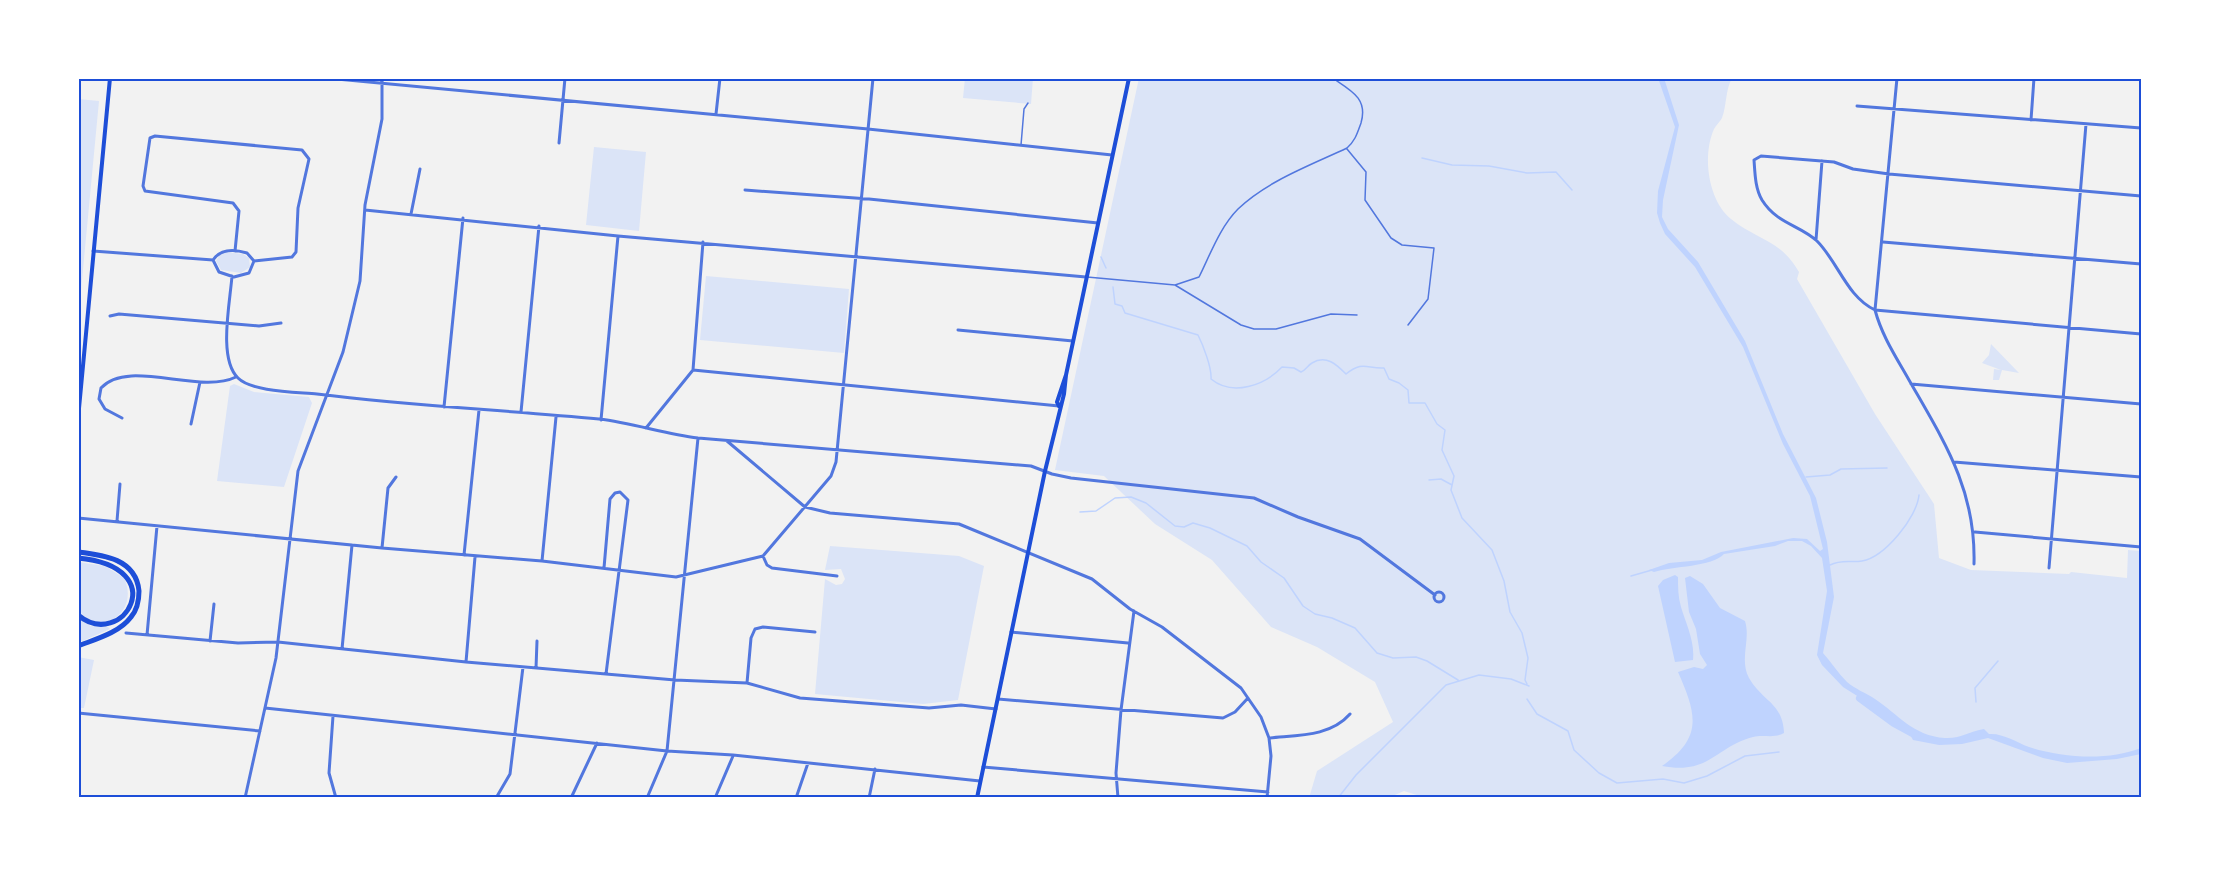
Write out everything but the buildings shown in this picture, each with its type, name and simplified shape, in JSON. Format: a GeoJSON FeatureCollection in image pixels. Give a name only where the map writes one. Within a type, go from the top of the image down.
{"type":"FeatureCollection","features":[{"type":"Feature","properties":{"kind":"highway"},"geometry":{"type":"LineString","coordinates":[[78,552],[105,555],[117,560],[129,569],[136,579],[139,593],[138,605],[132,617],[120,628],[78,646]]}},
{"type":"Feature","properties":{"kind":"highway"},"geometry":{"type":"LineString","coordinates":[[78,558],[95,560],[117,567],[125,574],[132,592],[129,606],[118,620],[99,625],[85,621],[78,615]]}},
{"type":"Feature","properties":{"kind":"main road"},"geometry":{"type":"LineString","coordinates":[[78,418],[110,78]]}},
{"type":"Feature","properties":{"kind":"main road"},"geometry":{"type":"LineString","coordinates":[[977,798],[1059,406],[1057,402],[1059,392],[1066,375],[1129,78]]}},
{"type":"Feature","properties":{"kind":"street"},"geometry":{"type":"LineString","coordinates":[[326,78],[716,114],[1112,155]]}},
{"type":"Feature","properties":{"kind":"street"},"geometry":{"type":"LineString","coordinates":[[245,798],[278,642],[288,537],[298,471],[343,352],[360,282],[365,210],[379,137],[382,78]]}},
{"type":"Feature","properties":{"kind":"street"},"geometry":{"type":"LineString","coordinates":[[559,143],[565,78]]}},
{"type":"Feature","properties":{"kind":"street"},"geometry":{"type":"LineString","coordinates":[[716,114],[720,78]]}},
{"type":"Feature","properties":{"kind":"street"},"geometry":{"type":"LineString","coordinates":[[78,518],[475,557],[542,561],[683,577],[763,556],[831,476],[837,447],[844,383],[873,78]]}},
{"type":"Feature","properties":{"kind":"street"},"geometry":{"type":"LineString","coordinates":[[1897,78],[1875,310],[1883,336],[1954,462],[1966,494],[1974,532],[1974,564]]}},
{"type":"Feature","properties":{"kind":"street"},"geometry":{"type":"LineString","coordinates":[[2031,120],[2034,78]]}},
{"type":"Feature","properties":{"kind":"street"},"geometry":{"type":"LineString","coordinates":[[1857,106],[2141,128]]}},
{"type":"Feature","properties":{"kind":"street"},"geometry":{"type":"LineString","coordinates":[[2049,568],[2086,124]]}},
{"type":"Feature","properties":{"kind":"street"},"geometry":{"type":"LineString","coordinates":[[235,251],[238,211],[233,203],[145,192],[143,186],[150,138],[155,136],[302,150],[307,153],[309,159],[296,219],[296,252],[292,256],[254,261]]}},
{"type":"Feature","properties":{"kind":"street"},"geometry":{"type":"LineString","coordinates":[[2141,196],[1889,174],[1853,169],[1822,160],[1756,156],[1754,160],[1757,185],[1762,199],[1783,221],[1816,240],[1863,304],[1875,310],[2141,334]]}},
{"type":"Feature","properties":{"kind":"street"},"geometry":{"type":"LineString","coordinates":[[1816,240],[1822,160]]}},
{"type":"Feature","properties":{"kind":"street"},"geometry":{"type":"LineString","coordinates":[[411,214],[420,169]]}},
{"type":"Feature","properties":{"kind":"street"},"geometry":{"type":"LineString","coordinates":[[745,190],[862,199],[1098,223]]}},
{"type":"Feature","properties":{"kind":"street"},"geometry":{"type":"LineString","coordinates":[[365,210],[463,218],[618,236],[1086,277]]}},
{"type":"Feature","properties":{"kind":"street"},"geometry":{"type":"LineString","coordinates":[[444,407],[463,218]]}},
{"type":"Feature","properties":{"kind":"street"},"geometry":{"type":"LineString","coordinates":[[521,412],[539,226]]}},
{"type":"Feature","properties":{"kind":"street"},"geometry":{"type":"LineString","coordinates":[[601,420],[618,236]]}},
{"type":"Feature","properties":{"kind":"street"},"geometry":{"type":"LineString","coordinates":[[646,428],[693,370],[704,242]]}},
{"type":"Feature","properties":{"kind":"street"},"geometry":{"type":"LineString","coordinates":[[1882,242],[2141,264]]}},
{"type":"Feature","properties":{"kind":"street"},"geometry":{"type":"LineString","coordinates":[[93,251],[213,260],[221,252],[235,251],[247,253],[254,261]]}},
{"type":"Feature","properties":{"kind":"street"},"geometry":{"type":"LineString","coordinates":[[213,260],[219,272],[232,276],[249,273],[254,261]]}},
{"type":"Feature","properties":{"kind":"street"},"geometry":{"type":"LineString","coordinates":[[232,276],[228,363],[237,377],[255,386],[444,407],[601,420],[666,434],[698,438],[837,447],[1031,466],[1071,478],[1254,498],[1298,517],[1360,539],[1435,595]]}},
{"type":"Feature","properties":{"kind":"street"},"geometry":{"type":"LineString","coordinates":[[110,316],[259,326],[281,323]]}},
{"type":"Feature","properties":{"kind":"street"},"geometry":{"type":"LineString","coordinates":[[958,330],[1073,341]]}},
{"type":"Feature","properties":{"kind":"street"},"geometry":{"type":"LineString","coordinates":[[693,370],[844,383],[1059,406]]}},
{"type":"Feature","properties":{"kind":"street"},"geometry":{"type":"LineString","coordinates":[[122,418],[105,409],[100,402],[101,388],[112,380],[131,376],[216,383],[237,377]]}},
{"type":"Feature","properties":{"kind":"street"},"geometry":{"type":"LineString","coordinates":[[191,424],[200,382]]}},
{"type":"Feature","properties":{"kind":"street"},"geometry":{"type":"LineString","coordinates":[[1911,384],[2141,404]]}},
{"type":"Feature","properties":{"kind":"street"},"geometry":{"type":"LineString","coordinates":[[464,555],[479,410]]}},
{"type":"Feature","properties":{"kind":"street"},"geometry":{"type":"LineString","coordinates":[[542,561],[556,417]]}},
{"type":"Feature","properties":{"kind":"street"},"geometry":{"type":"LineString","coordinates":[[647,798],[667,751],[698,438]]}},
{"type":"Feature","properties":{"kind":"street"},"geometry":{"type":"LineString","coordinates":[[726,440],[805,507],[830,513],[960,524],[1092,579],[1134,611],[1162,627],[1241,688],[1261,717],[1269,738],[1267,798]]}},
{"type":"Feature","properties":{"kind":"street"},"geometry":{"type":"LineString","coordinates":[[1954,462],[2141,477]]}},
{"type":"Feature","properties":{"kind":"street"},"geometry":{"type":"LineString","coordinates":[[382,548],[388,488],[396,477]]}},
{"type":"Feature","properties":{"kind":"street"},"geometry":{"type":"LineString","coordinates":[[117,521],[120,484]]}},
{"type":"Feature","properties":{"kind":"street"},"geometry":{"type":"LineString","coordinates":[[604,568],[610,499],[615,493],[621,492],[628,500],[606,674]]}},
{"type":"Feature","properties":{"kind":"street"},"geometry":{"type":"LineString","coordinates":[[147,635],[157,526]]}},
{"type":"Feature","properties":{"kind":"street"},"geometry":{"type":"LineString","coordinates":[[1974,532],[2141,547]]}},
{"type":"Feature","properties":{"kind":"street"},"geometry":{"type":"LineString","coordinates":[[342,649],[352,545]]}},
{"type":"Feature","properties":{"kind":"street"},"geometry":{"type":"LineString","coordinates":[[763,556],[767,565],[772,568],[837,576]]}},
{"type":"Feature","properties":{"kind":"street"},"geometry":{"type":"LineString","coordinates":[[466,662],[475,557]]}},
{"type":"Feature","properties":{"kind":"street"},"geometry":{"type":"LineString","coordinates":[[210,641],[214,604]]}},
{"type":"Feature","properties":{"kind":"street"},"geometry":{"type":"LineString","coordinates":[[1118,798],[1121,710],[1134,611]]}},
{"type":"Feature","properties":{"kind":"street"},"geometry":{"type":"LineString","coordinates":[[747,683],[751,638],[755,629],[763,627],[814,632]]}},
{"type":"Feature","properties":{"kind":"street"},"geometry":{"type":"LineString","coordinates":[[1011,632],[1128,643]]}},
{"type":"Feature","properties":{"kind":"street"},"geometry":{"type":"LineString","coordinates":[[126,633],[238,643],[278,642],[523,667],[675,680],[747,683],[800,698],[929,708],[961,705],[996,709]]}},
{"type":"Feature","properties":{"kind":"street"},"geometry":{"type":"LineString","coordinates":[[536,668],[537,641]]}},
{"type":"Feature","properties":{"kind":"street"},"geometry":{"type":"LineString","coordinates":[[496,798],[510,774],[523,667]]}},
{"type":"Feature","properties":{"kind":"street"},"geometry":{"type":"LineString","coordinates":[[998,699],[1223,718],[1235,712],[1248,698]]}},
{"type":"Feature","properties":{"kind":"street"},"geometry":{"type":"LineString","coordinates":[[265,708],[667,751],[733,755],[980,781]]}},
{"type":"Feature","properties":{"kind":"street"},"geometry":{"type":"LineString","coordinates":[[78,713],[260,731]]}},
{"type":"Feature","properties":{"kind":"street"},"geometry":{"type":"LineString","coordinates":[[1269,738],[1322,732],[1343,722],[1350,714]]}},
{"type":"Feature","properties":{"kind":"street"},"geometry":{"type":"LineString","coordinates":[[333,716],[329,773],[336,798]]}},
{"type":"Feature","properties":{"kind":"street"},"geometry":{"type":"LineString","coordinates":[[571,798],[597,743]]}},
{"type":"Feature","properties":{"kind":"street"},"geometry":{"type":"LineString","coordinates":[[715,798],[733,755]]}},
{"type":"Feature","properties":{"kind":"street"},"geometry":{"type":"LineString","coordinates":[[796,798],[808,763]]}},
{"type":"Feature","properties":{"kind":"street"},"geometry":{"type":"LineString","coordinates":[[983,767],[1268,792]]}},
{"type":"Feature","properties":{"kind":"street"},"geometry":{"type":"LineString","coordinates":[[869,798],[875,769]]}},
{"type":"Feature","properties":{"kind":"lane"},"geometry":{"type":"LineString","coordinates":[[1086,277],[1175,285],[1199,277],[1219,238],[1238,209],[1267,188],[1347,148],[1357,136],[1364,115],[1363,105],[1358,96],[1334,79]]}},
{"type":"Feature","properties":{"kind":"lane"},"geometry":{"type":"LineString","coordinates":[[1020,145],[1024,109],[1028,103]]}},
{"type":"Feature","properties":{"kind":"lane"},"geometry":{"type":"LineString","coordinates":[[1347,148],[1366,172],[1365,200],[1391,238],[1402,245],[1434,248],[1428,299],[1408,325]]}},
{"type":"Feature","properties":{"kind":"lane"},"geometry":{"type":"LineString","coordinates":[[1175,285],[1241,325],[1254,330],[1276,329],[1331,314],[1357,315]]}},
{"type":"Feature","properties":{"kind":"shaded area"},"geometry":{"type":"Polygon","coordinates":[[[965,78],[1033,78],[1031,104],[963,98],[965,78]]]}},
{"type":"Feature","properties":{"kind":"shaded area"},"geometry":{"type":"Polygon","coordinates":[[[1139,78],[1732,78],[1722,118],[1714,129],[1708,152],[1709,177],[1717,201],[1731,219],[1784,253],[1799,272],[1797,279],[1875,414],[1934,504],[1939,558],[1971,570],[2069,574],[2071,572],[2127,578],[2128,550],[2141,551],[2141,798],[1426,798],[1404,791],[1388,798],[1309,798],[1317,771],[1393,722],[1375,682],[1317,647],[1271,627],[1212,560],[1155,524],[1104,476],[1055,470],[1139,78]]]}},
{"type":"Feature","properties":{"kind":"shaded area"},"geometry":{"type":"Polygon","coordinates":[[[78,99],[99,101],[78,322],[78,99]]]}},
{"type":"Feature","properties":{"kind":"shaded area"},"geometry":{"type":"Polygon","coordinates":[[[594,147],[646,152],[639,231],[586,225],[594,147]]]}},
{"type":"Feature","properties":{"kind":"shaded area"},"geometry":{"type":"Polygon","coordinates":[[[225,252],[243,254],[249,258],[250,267],[241,273],[221,270],[216,261],[225,252]]]}},
{"type":"Feature","properties":{"kind":"shaded area"},"geometry":{"type":"Polygon","coordinates":[[[706,276],[849,289],[844,353],[700,340],[706,276]]]}},
{"type":"Feature","properties":{"kind":"shaded area"},"geometry":{"type":"Polygon","coordinates":[[[1991,344],[2019,373],[2002,370],[1999,380],[1993,380],[1994,369],[2001,370],[1982,363],[1989,355],[1991,344]]]}},
{"type":"Feature","properties":{"kind":"shaded area"},"geometry":{"type":"Polygon","coordinates":[[[234,384],[254,392],[309,397],[312,403],[284,487],[217,481],[230,386],[234,384]]]}},
{"type":"Feature","properties":{"kind":"shaded area"},"geometry":{"type":"Polygon","coordinates":[[[830,546],[959,556],[984,566],[958,700],[923,704],[815,694],[825,579],[836,585],[842,584],[845,579],[841,569],[825,570],[830,546]]]}},
{"type":"Feature","properties":{"kind":"shaded area"},"geometry":{"type":"Polygon","coordinates":[[[78,562],[105,566],[124,578],[128,590],[127,601],[123,610],[116,617],[98,622],[78,610],[78,562]]]}},
{"type":"Feature","properties":{"kind":"shaded area"},"geometry":{"type":"Polygon","coordinates":[[[78,618],[91,626],[110,629],[78,643],[78,618]]]}},
{"type":"Feature","properties":{"kind":"shaded area"},"geometry":{"type":"Polygon","coordinates":[[[78,657],[94,660],[84,708],[78,708],[78,657]]]}},
{"type":"Feature","properties":{"kind":"water"},"geometry":{"type":"Polygon","coordinates":[[[1658,78],[1664,78],[1679,125],[1663,200],[1662,217],[1668,229],[1698,262],[1745,341],[1783,434],[1816,498],[1827,542],[1834,597],[1823,653],[1847,682],[1924,733],[1945,738],[1984,729],[1989,734],[2004,736],[2029,747],[2056,754],[2100,756],[2141,748],[2141,754],[2117,759],[2067,763],[2043,758],[1988,738],[1962,744],[1939,745],[1913,740],[1907,729],[1878,714],[1870,704],[1843,687],[1822,665],[1817,655],[1827,591],[1822,558],[1811,546],[1802,541],[1788,541],[1775,546],[1724,554],[1702,564],[1654,572],[1649,570],[1669,563],[1702,560],[1721,552],[1793,538],[1807,539],[1820,551],[1823,549],[1810,496],[1783,444],[1743,347],[1695,267],[1665,234],[1660,223],[1657,213],[1658,191],[1675,127],[1658,78]]]}},
{"type":"Feature","properties":{"kind":"water"},"geometry":{"type":"Polygon","coordinates":[[[1675,575],[1678,577],[1678,592],[1691,639],[1693,660],[1675,662],[1658,586],[1663,580],[1675,575]]]}},
{"type":"Feature","properties":{"kind":"water"},"geometry":{"type":"Polygon","coordinates":[[[1690,576],[1703,584],[1720,608],[1745,621],[1746,671],[1754,686],[1776,708],[1783,723],[1784,733],[1740,741],[1702,763],[1678,768],[1662,766],[1685,745],[1692,724],[1689,700],[1678,672],[1694,667],[1703,669],[1707,665],[1700,654],[1696,629],[1689,612],[1685,578],[1690,576]]]}},
{"type":"Feature","properties":{"kind":"waterway"},"geometry":{"type":"LineString","coordinates":[[1422,158],[1452,165],[1489,166],[1527,173],[1556,172],[1572,190]]}},
{"type":"Feature","properties":{"kind":"waterway"},"geometry":{"type":"LineString","coordinates":[[1101,257],[1106,268]]}},
{"type":"Feature","properties":{"kind":"waterway"},"geometry":{"type":"LineString","coordinates":[[1113,287],[1115,304],[1122,306],[1125,313],[1198,335],[1209,363],[1211,379],[1220,384],[1239,388],[1248,386],[1267,379],[1282,367],[1294,368],[1301,372],[1312,363],[1327,360],[1346,374],[1361,366],[1384,368],[1389,379],[1408,390],[1409,403],[1425,403],[1437,424],[1445,430],[1442,450],[1454,476],[1451,490],[1462,518],[1492,550],[1504,581],[1510,612],[1522,633],[1528,658],[1525,680],[1527,684]]}},
{"type":"Feature","properties":{"kind":"waterway"},"geometry":{"type":"LineString","coordinates":[[1806,477],[1830,475],[1841,469],[1887,468]]}},
{"type":"Feature","properties":{"kind":"waterway"},"geometry":{"type":"LineString","coordinates":[[1429,480],[1441,479],[1452,485]]}},
{"type":"Feature","properties":{"kind":"waterway"},"geometry":{"type":"LineString","coordinates":[[1830,565],[1862,561],[1880,552],[1890,544],[1906,524],[1917,504],[1919,495]]}},
{"type":"Feature","properties":{"kind":"waterway"},"geometry":{"type":"LineString","coordinates":[[1080,512],[1096,511],[1115,498],[1131,497],[1146,503],[1175,526],[1184,527],[1193,523],[1210,528],[1247,546],[1261,562],[1284,578],[1303,606],[1315,614],[1332,618],[1355,628],[1377,653],[1393,658],[1416,657],[1458,680]]}},
{"type":"Feature","properties":{"kind":"waterway"},"geometry":{"type":"LineString","coordinates":[[1631,576],[1652,570]]}},
{"type":"Feature","properties":{"kind":"waterway"},"geometry":{"type":"LineString","coordinates":[[1976,702],[1975,688],[1998,661]]}},
{"type":"Feature","properties":{"kind":"waterway"},"geometry":{"type":"LineString","coordinates":[[1338,798],[1356,775],[1446,685],[1479,675],[1511,679],[1529,686]]}},
{"type":"Feature","properties":{"kind":"waterway"},"geometry":{"type":"LineString","coordinates":[[1860,698],[1894,723],[1916,735]]}},
{"type":"Feature","properties":{"kind":"waterway"},"geometry":{"type":"LineString","coordinates":[[1527,699],[1537,714],[1568,731],[1574,750],[1599,773],[1617,783],[1663,779],[1684,783],[1707,776],[1745,756],[1779,752]]}}]}
